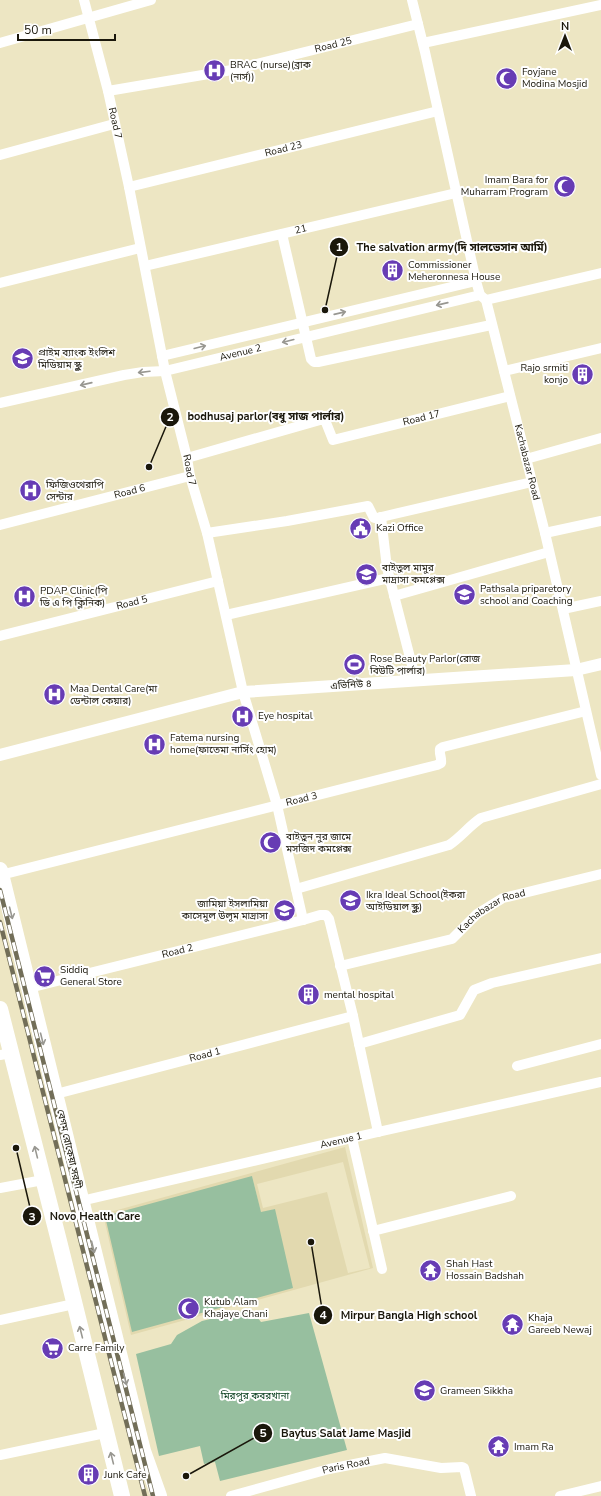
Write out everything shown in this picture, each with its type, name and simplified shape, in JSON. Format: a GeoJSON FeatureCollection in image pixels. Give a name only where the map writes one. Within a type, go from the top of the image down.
{"type":"FeatureCollection","features":[{"type":"Feature","properties":{"kind":"main road","name":"বেগম রোকেয়া সরণী"},"geometry":{"type":"LineString","coordinates":[[1,872],[143,1451],[159,1496]]}},
{"type":"Feature","properties":{"kind":"main road"},"geometry":{"type":"LineString","coordinates":[[0,1009],[5,1054],[43,1180],[105,1433],[122,1496]]}},
{"type":"Feature","properties":{"kind":"street","name":"Road 7"},"geometry":{"type":"LineString","coordinates":[[84,0],[108,91],[129,187],[165,372],[187,458],[190,476],[207,533],[243,692]]}},
{"type":"Feature","properties":{"kind":"street"},"geometry":{"type":"LineString","coordinates":[[0,43],[89,19],[151,0]]}},
{"type":"Feature","properties":{"kind":"street","name":"Kachabazar Road"},"geometry":{"type":"LineString","coordinates":[[412,0],[423,42],[476,281],[492,325],[545,533],[586,711],[596,734],[601,775]]}},
{"type":"Feature","properties":{"kind":"street"},"geometry":{"type":"LineString","coordinates":[[423,42],[599,3]]}},
{"type":"Feature","properties":{"kind":"street","name":"Road 25"},"geometry":{"type":"LineString","coordinates":[[108,91],[232,70],[418,24]]}},
{"type":"Feature","properties":{"kind":"street","name":"Road 23"},"geometry":{"type":"LineString","coordinates":[[129,187],[438,110]]}},
{"type":"Feature","properties":{"kind":"street"},"geometry":{"type":"LineString","coordinates":[[0,155],[114,124]]}},
{"type":"Feature","properties":{"kind":"street","name":"21"},"geometry":{"type":"LineString","coordinates":[[145,266],[456,193]]}},
{"type":"Feature","properties":{"kind":"street"},"geometry":{"type":"LineString","coordinates":[[282,234],[311,359],[314,362],[492,325]]}},
{"type":"Feature","properties":{"kind":"street"},"geometry":{"type":"LineString","coordinates":[[0,283],[140,248]]}},
{"type":"Feature","properties":{"kind":"street","name":"Avenue 2"},"geometry":{"type":"LineString","coordinates":[[0,403],[124,375],[149,371],[165,372],[306,337],[601,273]]}},
{"type":"Feature","properties":{"kind":"street","name":"Avenue 2"},"geometry":{"type":"LineString","coordinates":[[162,356],[476,281]]}},
{"type":"Feature","properties":{"kind":"street"},"geometry":{"type":"LineString","coordinates":[[504,371],[601,348]]}},
{"type":"Feature","properties":{"kind":"street","name":"Road 17"},"geometry":{"type":"LineString","coordinates":[[187,458],[320,420],[325,420],[333,440],[510,396]]}},
{"type":"Feature","properties":{"kind":"street"},"geometry":{"type":"LineString","coordinates":[[526,459],[601,438]]}},
{"type":"Feature","properties":{"kind":"street","name":"Road 6"},"geometry":{"type":"LineString","coordinates":[[0,525],[190,476]]}},
{"type":"Feature","properties":{"kind":"street"},"geometry":{"type":"LineString","coordinates":[[207,533],[287,521],[365,506],[369,507],[374,518],[381,517],[532,482]]}},
{"type":"Feature","properties":{"kind":"street"},"geometry":{"type":"LineString","coordinates":[[381,517],[389,578],[416,681]]}},
{"type":"Feature","properties":{"kind":"street"},"geometry":{"type":"LineString","coordinates":[[545,533],[601,521]]}},
{"type":"Feature","properties":{"kind":"street"},"geometry":{"type":"LineString","coordinates":[[394,596],[549,552]]}},
{"type":"Feature","properties":{"kind":"street"},"geometry":{"type":"LineString","coordinates":[[226,615],[389,578]]}},
{"type":"Feature","properties":{"kind":"street","name":"Road 5"},"geometry":{"type":"LineString","coordinates":[[0,636],[218,581]]}},
{"type":"Feature","properties":{"kind":"street"},"geometry":{"type":"LineString","coordinates":[[563,609],[601,601]]}},
{"type":"Feature","properties":{"kind":"street","name":"এভিনিউ ৪"},"geometry":{"type":"LineString","coordinates":[[0,755],[243,692],[576,670],[601,664]]}},
{"type":"Feature","properties":{"kind":"street"},"geometry":{"type":"LineString","coordinates":[[243,692],[277,805],[303,920]]}},
{"type":"Feature","properties":{"kind":"street","name":"Road 3"},"geometry":{"type":"LineString","coordinates":[[1,872],[437,765],[441,761],[439,753],[442,747],[586,711]]}},
{"type":"Feature","properties":{"kind":"street"},"geometry":{"type":"LineString","coordinates":[[296,889],[449,846],[481,818],[601,784]]}},
{"type":"Feature","properties":{"kind":"street","name":"Kachabazar Road"},"geometry":{"type":"LineString","coordinates":[[340,966],[452,939],[478,914],[503,898],[601,874]]}},
{"type":"Feature","properties":{"kind":"street","name":"Road 2"},"geometry":{"type":"LineString","coordinates":[[29,988],[320,915],[326,915],[329,919],[340,966]]}},
{"type":"Feature","properties":{"kind":"street"},"geometry":{"type":"LineString","coordinates":[[359,1044],[460,1015],[474,990],[492,983],[601,958]]}},
{"type":"Feature","properties":{"kind":"street"},"geometry":{"type":"LineString","coordinates":[[340,966],[353,1016],[378,1132]]}},
{"type":"Feature","properties":{"kind":"street","name":"Road 1"},"geometry":{"type":"LineString","coordinates":[[56,1094],[353,1016]]}},
{"type":"Feature","properties":{"kind":"street"},"geometry":{"type":"LineString","coordinates":[[517,1066],[601,1044]]}},
{"type":"Feature","properties":{"kind":"street","name":"Avenue 1"},"geometry":{"type":"LineString","coordinates":[[81,1201],[601,1082]]}},
{"type":"Feature","properties":{"kind":"street"},"geometry":{"type":"LineString","coordinates":[[352,1138],[382,1269]]}},
{"type":"Feature","properties":{"kind":"street"},"geometry":{"type":"LineString","coordinates":[[0,1188],[43,1180]]}},
{"type":"Feature","properties":{"kind":"street"},"geometry":{"type":"LineString","coordinates":[[373,1231],[511,1196]]}},
{"type":"Feature","properties":{"kind":"street"},"geometry":{"type":"LineString","coordinates":[[0,1320],[74,1304]]}},
{"type":"Feature","properties":{"kind":"street"},"geometry":{"type":"LineString","coordinates":[[0,1455],[105,1433]]}},
{"type":"Feature","properties":{"kind":"street","name":"Paris Road"},"geometry":{"type":"LineString","coordinates":[[231,1496],[329,1469],[385,1458],[441,1468],[462,1467],[464,1468],[471,1496]]}},
{"type":"Feature","properties":{"kind":"street"},"geometry":{"type":"LineString","coordinates":[[560,1496],[601,1486]]}},
{"type":"Feature","properties":{"kind":"shaded area"},"geometry":{"type":"Polygon","coordinates":[[[345,1147],[373,1268],[131,1335],[103,1214],[345,1147]],[[343,1162],[257,1184],[263,1208],[327,1192],[348,1273],[370,1268],[343,1162]],[[252,1176],[132,1331],[275,1209],[261,1213],[252,1176]]]}},
{"type":"Feature","properties":{"kind":"green space"},"geometry":{"type":"Polygon","coordinates":[[[252,1176],[261,1212],[275,1209],[293,1288],[132,1332],[105,1216],[252,1176]]]}},
{"type":"Feature","properties":{"kind":"green space","name":"মিরপুর কবরখানা"},"geometry":{"type":"Polygon","coordinates":[[[251,1309],[261,1322],[309,1313],[347,1450],[220,1481],[215,1462],[204,1464],[200,1446],[159,1456],[136,1354],[171,1344],[177,1335],[202,1321],[251,1309]]]}},
{"type":"Feature","properties":{"kind":"railway"},"geometry":{"type":"LineString","coordinates":[[0,890],[153,1496]]}},
{"type":"Feature","properties":{"kind":"railway"},"geometry":{"type":"LineString","coordinates":[[0,922],[145,1496]]}},
{"type":"Feature","properties":{"kind":"place","name":"BRAC (nurse)(ব্রাক (নার্স))"},"geometry":{"type":"Point","coordinates":[214,71]}},
{"type":"Feature","properties":{"kind":"place","name":"Foyjane Modina Mosjid"},"geometry":{"type":"Point","coordinates":[506,78]}},
{"type":"Feature","properties":{"kind":"place","name":"Imam Bara for Muharram Program"},"geometry":{"type":"Point","coordinates":[564,186]}},
{"type":"Feature","properties":{"kind":"place","name":"Commissioner Meheronnesa House"},"geometry":{"type":"Point","coordinates":[393,271]}},
{"type":"Feature","properties":{"kind":"place","name":"The salvation army(দি সালভেসান আর্মি)"},"geometry":{"type":"Point","coordinates":[325,310]}},
{"type":"Feature","properties":{"kind":"place","name":"প্রাইম ব্যাংক ইংলিশ মিডিয়াম স্কুল"},"geometry":{"type":"Point","coordinates":[23,359]}},
{"type":"Feature","properties":{"kind":"place","name":"Rajo srmiti konjo"},"geometry":{"type":"Point","coordinates":[583,374]}},
{"type":"Feature","properties":{"kind":"place","name":"bodhusaj parlor(বধু সাজ পার্লার)"},"geometry":{"type":"Point","coordinates":[149,467]}},
{"type":"Feature","properties":{"kind":"place","name":"ফিজিওথেরাপি সেন্টার"},"geometry":{"type":"Point","coordinates":[30,491]}},
{"type":"Feature","properties":{"kind":"place","name":"Kazi Office"},"geometry":{"type":"Point","coordinates":[361,528]}},
{"type":"Feature","properties":{"kind":"place","name":"বাইতুল মামুর মাদ্রাসা কমপ্লেক্স"},"geometry":{"type":"Point","coordinates":[367,574]}},
{"type":"Feature","properties":{"kind":"place","name":"Pathsala priparetory school and Coaching"},"geometry":{"type":"Point","coordinates":[464,595]}},
{"type":"Feature","properties":{"kind":"place","name":"PDAP Clinic(পি ডি এ পি ক্লিনিক)"},"geometry":{"type":"Point","coordinates":[24,597]}},
{"type":"Feature","properties":{"kind":"place","name":"Rose Beauty Parlor(রোজ বিউটি পার্লার)"},"geometry":{"type":"Point","coordinates":[354,665]}},
{"type":"Feature","properties":{"kind":"place","name":"Maa Dental Care(মা ডেন্টাল কেয়ার)"},"geometry":{"type":"Point","coordinates":[55,695]}},
{"type":"Feature","properties":{"kind":"place","name":"Eye hospital"},"geometry":{"type":"Point","coordinates":[243,716]}},
{"type":"Feature","properties":{"kind":"place","name":"Fatema nursing home(ফাতেমা নার্সিং হোম)"},"geometry":{"type":"Point","coordinates":[154,744]}},
{"type":"Feature","properties":{"kind":"place","name":"বাইতুন নুর জামে মসজিদ কমপ্লেক্স"},"geometry":{"type":"Point","coordinates":[271,843]}},
{"type":"Feature","properties":{"kind":"place","name":"Ikra Ideal School(ইকরা আইডিয়াল স্কুল)"},"geometry":{"type":"Point","coordinates":[350,901]}},
{"type":"Feature","properties":{"kind":"place","name":"জামিয়া ইসলামিয়া কাসেমুল উলূম মাদ্রাসা"},"geometry":{"type":"Point","coordinates":[284,910]}},
{"type":"Feature","properties":{"kind":"place","name":"Siddiq General Store"},"geometry":{"type":"Point","coordinates":[45,976]}},
{"type":"Feature","properties":{"kind":"place","name":"mental hospital"},"geometry":{"type":"Point","coordinates":[308,995]}},
{"type":"Feature","properties":{"kind":"place","name":"Novo Health Care"},"geometry":{"type":"Point","coordinates":[16,1148]}},
{"type":"Feature","properties":{"kind":"place","name":"Mirpur Bangla High school"},"geometry":{"type":"Point","coordinates":[311,1242]}},
{"type":"Feature","properties":{"kind":"place","name":"Shah Hast Hossain Badshah"},"geometry":{"type":"Point","coordinates":[430,1270]}},
{"type":"Feature","properties":{"kind":"place","name":"Kutub Alam Khajaye Chani"},"geometry":{"type":"Point","coordinates":[188,1308]}},
{"type":"Feature","properties":{"kind":"place","name":"Khaja Gareeb Newaj"},"geometry":{"type":"Point","coordinates":[513,1324]}},
{"type":"Feature","properties":{"kind":"place","name":"Carre Family"},"geometry":{"type":"Point","coordinates":[52,1348]}},
{"type":"Feature","properties":{"kind":"place","name":"Grameen Sikkha"},"geometry":{"type":"Point","coordinates":[424,1391]}},
{"type":"Feature","properties":{"kind":"place","name":"Imam Ra"},"geometry":{"type":"Point","coordinates":[499,1447]}},
{"type":"Feature","properties":{"kind":"place","name":"Junk Cafe"},"geometry":{"type":"Point","coordinates":[88,1475]}},
{"type":"Feature","properties":{"kind":"place","name":"Baytus Salat Jame Masjid"},"geometry":{"type":"Point","coordinates":[186,1476]}}]}
